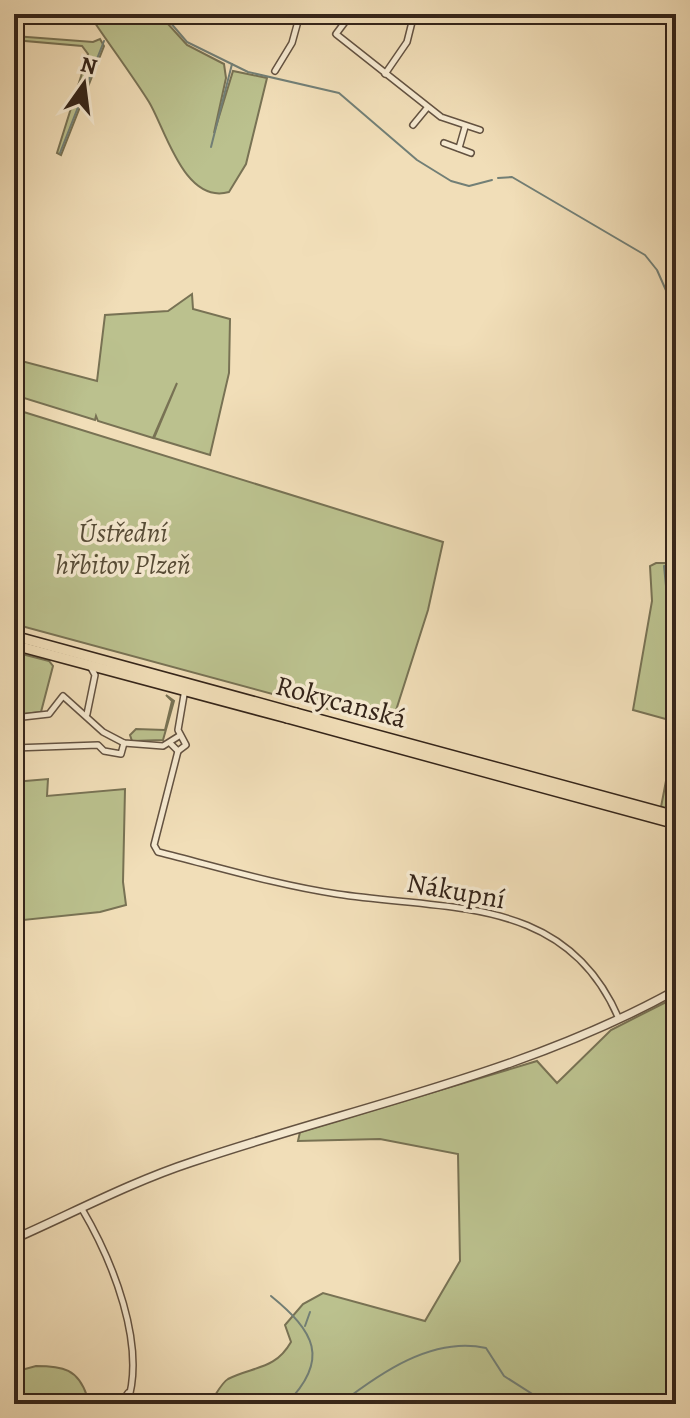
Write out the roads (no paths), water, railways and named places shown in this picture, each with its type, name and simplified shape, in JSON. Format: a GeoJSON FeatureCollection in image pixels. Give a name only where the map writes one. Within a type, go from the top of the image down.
{"type":"FeatureCollection","features":[{"type":"Feature","properties":{"kind":"main road","name":"Rokycanská"},"geometry":{"type":"LineString","coordinates":[[14,636],[292,716],[657,811]]}},
{"type":"Feature","properties":{"kind":"main road","name":"Rokycanská"},"geometry":{"type":"LineString","coordinates":[[14,645],[185,686]]}},
{"type":"Feature","properties":{"kind":"main road"},"geometry":{"type":"LineString","coordinates":[[657,811],[676,816]]}},
{"type":"Feature","properties":{"kind":"main road"},"geometry":{"type":"LineString","coordinates":[[657,811],[676,824]]}},
{"type":"Feature","properties":{"kind":"street"},"geometry":{"type":"LineString","coordinates":[[275,71],[292,43],[299,15],[292,14]]}},
{"type":"Feature","properties":{"kind":"street"},"geometry":{"type":"LineString","coordinates":[[351,14],[336,34],[427,108],[465,127],[480,130]]}},
{"type":"Feature","properties":{"kind":"street"},"geometry":{"type":"LineString","coordinates":[[385,74],[406,44],[414,14]]}},
{"type":"Feature","properties":{"kind":"street"},"geometry":{"type":"LineString","coordinates":[[413,125],[427,108]]}},
{"type":"Feature","properties":{"kind":"street"},"geometry":{"type":"LineString","coordinates":[[459,148],[465,127]]}},
{"type":"Feature","properties":{"kind":"street"},"geometry":{"type":"LineString","coordinates":[[444,143],[471,153]]}},
{"type":"Feature","properties":{"kind":"street"},"geometry":{"type":"LineString","coordinates":[[87,714],[95,675],[89,665]]}},
{"type":"Feature","properties":{"kind":"street"},"geometry":{"type":"LineString","coordinates":[[171,744],[179,736],[185,686]]}},
{"type":"Feature","properties":{"kind":"street"},"geometry":{"type":"LineString","coordinates":[[14,718],[49,714],[63,696],[87,714],[103,732],[124,743],[171,744],[178,751],[185,747],[185,740],[179,736]]}},
{"type":"Feature","properties":{"kind":"street"},"geometry":{"type":"LineString","coordinates":[[14,748],[98,745],[104,751],[121,754],[124,743]]}},
{"type":"Feature","properties":{"kind":"street","name":"Nákupní"},"geometry":{"type":"LineString","coordinates":[[178,751],[155,849],[337,894],[476,911],[539,929],[574,950],[591,967],[618,1020]]}},
{"type":"Feature","properties":{"kind":"street"},"geometry":{"type":"LineString","coordinates":[[14,1239],[191,1162],[502,1068],[618,1020],[676,990]]}},
{"type":"Feature","properties":{"kind":"street"},"geometry":{"type":"LineString","coordinates":[[82,1209],[102,1244],[126,1309],[131,1384],[127,1404]]}},
{"type":"Feature","properties":{"kind":"street"},"geometry":{"type":"LineString","coordinates":[[120,1404],[131,1384]]}},
{"type":"Feature","properties":{"kind":"waterway"},"geometry":{"type":"LineString","coordinates":[[163,14],[187,42],[248,72],[339,93],[417,160],[451,181],[469,186],[492,180]]}},
{"type":"Feature","properties":{"kind":"waterway"},"geometry":{"type":"LineString","coordinates":[[60,153],[104,41]]}},
{"type":"Feature","properties":{"kind":"waterway"},"geometry":{"type":"LineString","coordinates":[[211,147],[232,64]]}},
{"type":"Feature","properties":{"kind":"waterway"},"geometry":{"type":"LineString","coordinates":[[498,178],[512,177],[645,255],[657,270],[676,313]]}},
{"type":"Feature","properties":{"kind":"waterway"},"geometry":{"type":"LineString","coordinates":[[676,566],[664,566],[676,686]]}},
{"type":"Feature","properties":{"kind":"waterway"},"geometry":{"type":"LineString","coordinates":[[673,796],[676,783]]}},
{"type":"Feature","properties":{"kind":"waterway"},"geometry":{"type":"LineString","coordinates":[[271,1296],[298,1321],[312,1346],[309,1373],[286,1404]]}},
{"type":"Feature","properties":{"kind":"waterway"},"geometry":{"type":"LineString","coordinates":[[305,1326],[310,1312]]}},
{"type":"Feature","properties":{"kind":"waterway"},"geometry":{"type":"LineString","coordinates":[[340,1404],[372,1380],[408,1360],[446,1347],[466,1346],[486,1348],[504,1376],[548,1404]]}},
{"type":"Feature","properties":{"kind":"park label","name":"Ústřední hřbitov Plzeň"},"geometry":{"type":"Point","coordinates":[123,549]}}]}
